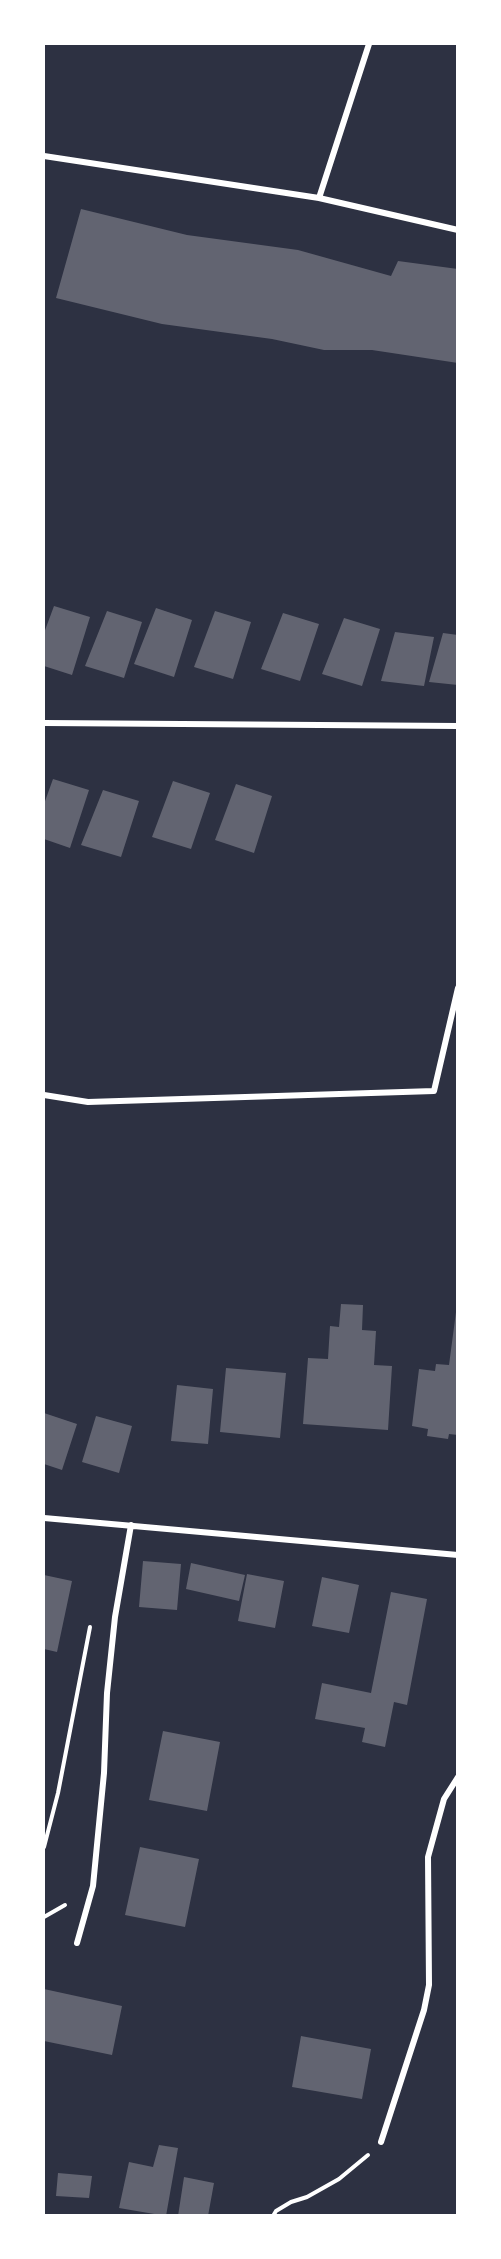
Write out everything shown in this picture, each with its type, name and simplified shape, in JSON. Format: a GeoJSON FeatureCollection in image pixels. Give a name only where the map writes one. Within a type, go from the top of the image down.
{"type":"FeatureCollection","features":[{"type":"Feature","properties":{"kind":"street"},"geometry":{"type":"LineString","coordinates":[[319,198],[369,44]]}},
{"type":"Feature","properties":{"kind":"street"},"geometry":{"type":"LineString","coordinates":[[44,156],[319,198],[458,230]]}},
{"type":"Feature","properties":{"kind":"street"},"geometry":{"type":"LineString","coordinates":[[44,723],[458,726]]}},
{"type":"Feature","properties":{"kind":"street"},"geometry":{"type":"LineString","coordinates":[[44,1095],[88,1102],[434,1091],[458,988]]}},
{"type":"Feature","properties":{"kind":"street"},"geometry":{"type":"LineString","coordinates":[[449,1030],[458,1031]]}},
{"type":"Feature","properties":{"kind":"street"},"geometry":{"type":"LineString","coordinates":[[44,1518],[458,1555]]}},
{"type":"Feature","properties":{"kind":"street"},"geometry":{"type":"LineString","coordinates":[[77,1943],[93,1886],[115,1617],[131,1525]]}},
{"type":"Feature","properties":{"kind":"street"},"geometry":{"type":"LineString","coordinates":[[381,2142],[429,1985],[431,1946],[427,1888],[428,1857],[444,1799],[458,1777]]}},
{"type":"Feature","properties":{"kind":"path"},"geometry":{"type":"LineString","coordinates":[[44,1846],[58,1793],[92,1617]]}},
{"type":"Feature","properties":{"kind":"path"},"geometry":{"type":"LineString","coordinates":[[273,2216],[276,2211],[291,2202],[307,2197],[339,2179],[362,2162],[381,2142]]}},
{"type":"Feature","properties":{"kind":"building"},"geometry":{"type":"Polygon","coordinates":[[[81,209],[187,235],[298,250],[391,276],[398,261],[458,269],[458,363],[372,350],[324,350],[272,339],[162,324],[56,298],[81,209]]]}},
{"type":"Feature","properties":{"kind":"building"},"geometry":{"type":"Polygon","coordinates":[[[54,606],[90,617],[72,675],[44,666],[44,633],[54,606]]]}},
{"type":"Feature","properties":{"kind":"building"},"geometry":{"type":"Polygon","coordinates":[[[156,608],[192,620],[174,677],[134,664],[156,608]]]}},
{"type":"Feature","properties":{"kind":"building"},"geometry":{"type":"Polygon","coordinates":[[[107,611],[142,622],[124,678],[85,666],[107,611]]]}},
{"type":"Feature","properties":{"kind":"building"},"geometry":{"type":"Polygon","coordinates":[[[215,611],[251,622],[233,679],[194,667],[215,611]]]}},
{"type":"Feature","properties":{"kind":"building"},"geometry":{"type":"Polygon","coordinates":[[[283,613],[319,624],[300,681],[261,669],[283,613]]]}},
{"type":"Feature","properties":{"kind":"building"},"geometry":{"type":"Polygon","coordinates":[[[344,618],[380,629],[362,686],[322,674],[344,618]]]}},
{"type":"Feature","properties":{"kind":"building"},"geometry":{"type":"Polygon","coordinates":[[[395,632],[434,637],[424,686],[381,681],[395,632]]]}},
{"type":"Feature","properties":{"kind":"building"},"geometry":{"type":"Polygon","coordinates":[[[443,633],[458,635],[458,685],[429,682],[443,633]]]}},
{"type":"Feature","properties":{"kind":"building"},"geometry":{"type":"Polygon","coordinates":[[[53,779],[89,790],[70,848],[44,839],[44,804],[53,779]]]}},
{"type":"Feature","properties":{"kind":"building"},"geometry":{"type":"Polygon","coordinates":[[[173,781],[210,793],[191,849],[152,837],[173,781]]]}},
{"type":"Feature","properties":{"kind":"building"},"geometry":{"type":"Polygon","coordinates":[[[236,784],[272,796],[254,853],[215,840],[236,784]]]}},
{"type":"Feature","properties":{"kind":"building"},"geometry":{"type":"Polygon","coordinates":[[[103,790],[139,801],[121,857],[81,845],[103,790]]]}},
{"type":"Feature","properties":{"kind":"building"},"geometry":{"type":"Polygon","coordinates":[[[341,1304],[363,1305],[362,1330],[376,1331],[374,1365],[392,1366],[388,1430],[303,1424],[308,1358],[328,1359],[330,1326],[339,1327],[341,1304]]]}},
{"type":"Feature","properties":{"kind":"building"},"geometry":{"type":"Polygon","coordinates":[[[456,1312],[458,1435],[449,1434],[448,1439],[427,1436],[428,1429],[412,1426],[419,1369],[435,1371],[436,1364],[449,1365],[456,1312]]]}},
{"type":"Feature","properties":{"kind":"building"},"geometry":{"type":"Polygon","coordinates":[[[226,1368],[286,1373],[280,1438],[220,1432],[226,1368]]]}},
{"type":"Feature","properties":{"kind":"building"},"geometry":{"type":"Polygon","coordinates":[[[177,1385],[213,1389],[208,1444],[171,1441],[177,1385]]]}},
{"type":"Feature","properties":{"kind":"building"},"geometry":{"type":"Polygon","coordinates":[[[44,1413],[77,1424],[62,1470],[44,1464],[44,1413]]]}},
{"type":"Feature","properties":{"kind":"building"},"geometry":{"type":"Polygon","coordinates":[[[96,1416],[132,1426],[119,1473],[82,1462],[96,1416]]]}},
{"type":"Feature","properties":{"kind":"building"},"geometry":{"type":"Polygon","coordinates":[[[143,1561],[181,1564],[177,1610],[139,1607],[143,1561]]]}},
{"type":"Feature","properties":{"kind":"building"},"geometry":{"type":"Polygon","coordinates":[[[191,1563],[245,1575],[239,1601],[186,1589],[191,1563]]]}},
{"type":"Feature","properties":{"kind":"building"},"geometry":{"type":"Polygon","coordinates":[[[247,1574],[284,1581],[275,1628],[238,1621],[247,1574]]]}},
{"type":"Feature","properties":{"kind":"building"},"geometry":{"type":"Polygon","coordinates":[[[44,1575],[72,1581],[57,1652],[44,1649],[44,1575]]]}},
{"type":"Feature","properties":{"kind":"building"},"geometry":{"type":"Polygon","coordinates":[[[322,1577],[359,1585],[349,1633],[312,1626],[322,1577]]]}},
{"type":"Feature","properties":{"kind":"building"},"geometry":{"type":"Polygon","coordinates":[[[391,1592],[427,1599],[407,1705],[394,1702],[385,1747],[362,1742],[365,1728],[315,1719],[322,1683],[371,1693],[391,1592]]]}},
{"type":"Feature","properties":{"kind":"building"},"geometry":{"type":"Polygon","coordinates":[[[163,1731],[220,1742],[207,1811],[149,1800],[163,1731]]]}},
{"type":"Feature","properties":{"kind":"building"},"geometry":{"type":"Polygon","coordinates":[[[140,1847],[199,1859],[185,1927],[125,1915],[140,1847]]]}},
{"type":"Feature","properties":{"kind":"building"},"geometry":{"type":"Polygon","coordinates":[[[44,1989],[122,2006],[112,2055],[44,2041],[44,1989]]]}},
{"type":"Feature","properties":{"kind":"building"},"geometry":{"type":"Polygon","coordinates":[[[301,2036],[371,2049],[362,2099],[292,2087],[301,2036]]]}},
{"type":"Feature","properties":{"kind":"building"},"geometry":{"type":"Polygon","coordinates":[[[159,2145],[178,2148],[166,2216],[119,2208],[129,2162],[153,2167],[159,2145]]]}},
{"type":"Feature","properties":{"kind":"building"},"geometry":{"type":"Polygon","coordinates":[[[58,2173],[92,2176],[89,2198],[56,2196],[58,2173]]]}},
{"type":"Feature","properties":{"kind":"building"},"geometry":{"type":"Polygon","coordinates":[[[184,2177],[214,2183],[208,2216],[178,2216],[184,2177]]]}}]}
